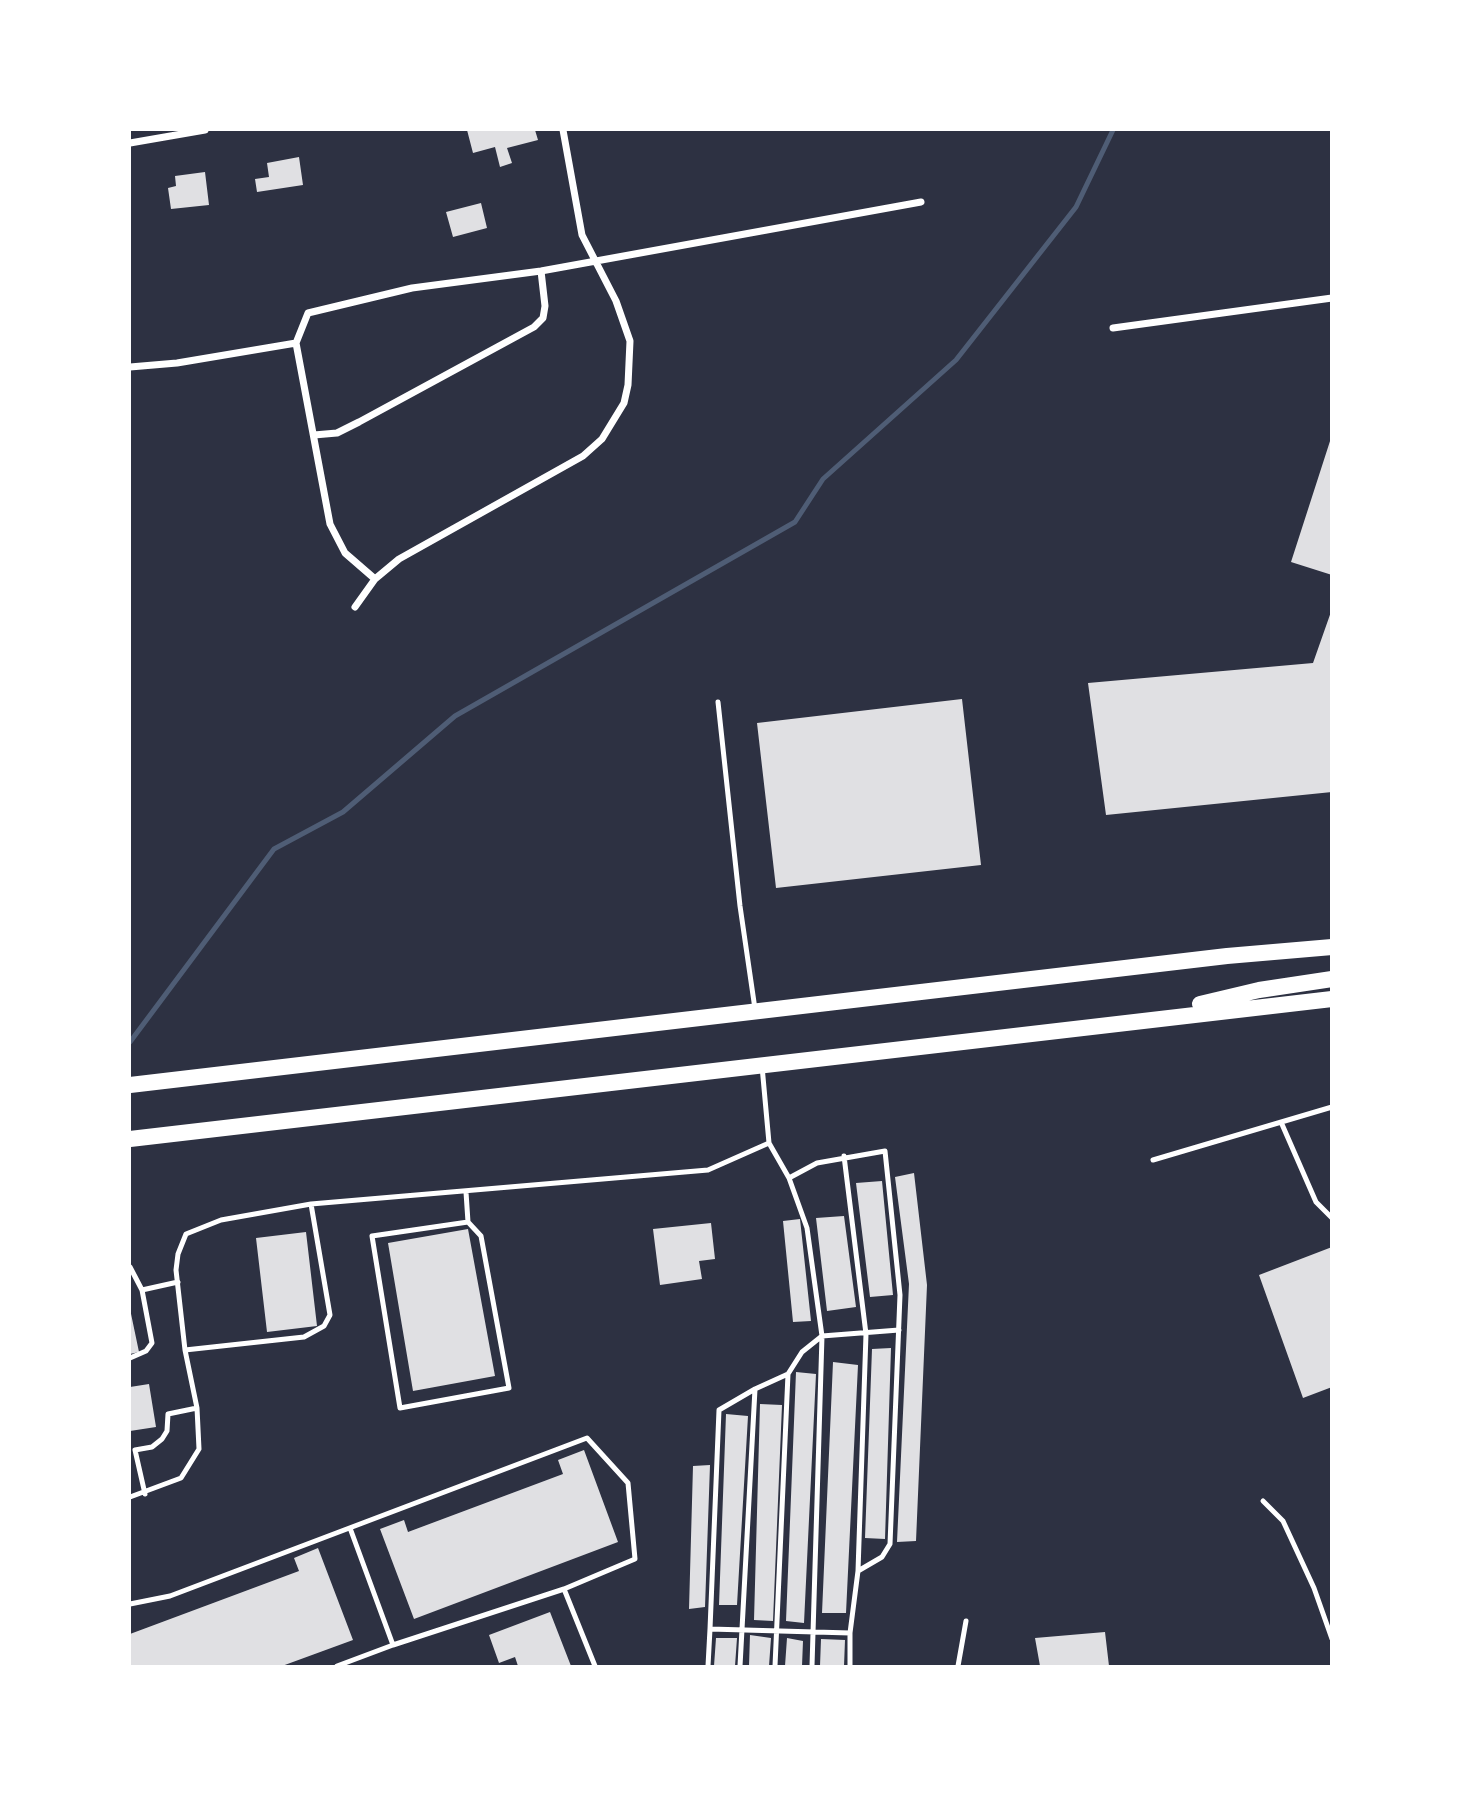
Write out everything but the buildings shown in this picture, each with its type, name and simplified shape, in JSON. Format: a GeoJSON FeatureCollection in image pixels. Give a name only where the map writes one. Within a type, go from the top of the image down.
{"type":"FeatureCollection","features":[{"type":"Feature","properties":{"kind":"main road"},"geometry":{"type":"LineString","coordinates":[[130,1085],[1227,956],[1332,947]]}},
{"type":"Feature","properties":{"kind":"main road"},"geometry":{"type":"LineString","coordinates":[[1126,1022],[1259,990],[1332,979]]}},
{"type":"Feature","properties":{"kind":"main road"},"geometry":{"type":"LineString","coordinates":[[130,1139],[761,1063],[1332,999]]}},
{"type":"Feature","properties":{"kind":"street"},"geometry":{"type":"LineString","coordinates":[[130,143],[205,130]]}},
{"type":"Feature","properties":{"kind":"street"},"geometry":{"type":"LineString","coordinates":[[355,607],[375,579],[399,559],[583,456],[613,424],[624,403],[628,385],[630,341],[616,301],[582,235],[563,130]]}},
{"type":"Feature","properties":{"kind":"street"},"geometry":{"type":"LineString","coordinates":[[375,579],[345,553],[330,524],[296,344],[308,313],[412,288],[541,271],[921,202]]}},
{"type":"Feature","properties":{"kind":"street"},"geometry":{"type":"LineString","coordinates":[[314,435],[337,433],[534,327],[543,318],[545,306],[541,271]]}},
{"type":"Feature","properties":{"kind":"street"},"geometry":{"type":"LineString","coordinates":[[1113,328],[1332,298]]}},
{"type":"Feature","properties":{"kind":"street"},"geometry":{"type":"LineString","coordinates":[[130,367],[177,363],[296,344]]}},
{"type":"Feature","properties":{"kind":"lane"},"geometry":{"type":"LineString","coordinates":[[718,702],[740,906],[756,1012]]}},
{"type":"Feature","properties":{"kind":"lane"},"geometry":{"type":"LineString","coordinates":[[761,1063],[769,1143],[789,1178],[807,1228],[822,1336],[812,1667]]}},
{"type":"Feature","properties":{"kind":"lane"},"geometry":{"type":"LineString","coordinates":[[1153,1160],[1332,1107]]}},
{"type":"Feature","properties":{"kind":"lane"},"geometry":{"type":"LineString","coordinates":[[1281,1122],[1316,1202],[1332,1218]]}},
{"type":"Feature","properties":{"kind":"lane"},"geometry":{"type":"LineString","coordinates":[[130,1497],[145,1494],[181,1478],[199,1449],[197,1408],[185,1350],[178,1282],[177,1254],[186,1234],[221,1220],[311,1204],[708,1170],[769,1143]]}},
{"type":"Feature","properties":{"kind":"lane"},"geometry":{"type":"LineString","coordinates":[[789,1178],[817,1163],[844,1156],[885,1151],[900,1296],[890,1544],[882,1557],[858,1571]]}},
{"type":"Feature","properties":{"kind":"lane"},"geometry":{"type":"LineString","coordinates":[[844,1156],[866,1334],[858,1571],[850,1633],[850,1667]]}},
{"type":"Feature","properties":{"kind":"lane"},"geometry":{"type":"LineString","coordinates":[[466,1192],[468,1222],[481,1236],[509,1388],[400,1408],[372,1236],[468,1222]]}},
{"type":"Feature","properties":{"kind":"lane"},"geometry":{"type":"LineString","coordinates":[[185,1350],[304,1338],[317,1333],[324,1326],[330,1315],[311,1204]]}},
{"type":"Feature","properties":{"kind":"lane"},"geometry":{"type":"LineString","coordinates":[[130,1267],[130,1275],[142,1290],[152,1343],[146,1351],[130,1358]]}},
{"type":"Feature","properties":{"kind":"lane"},"geometry":{"type":"LineString","coordinates":[[142,1290],[178,1282]]}},
{"type":"Feature","properties":{"kind":"lane"},"geometry":{"type":"LineString","coordinates":[[775,1667],[788,1374],[802,1352],[822,1336],[898,1330]]}},
{"type":"Feature","properties":{"kind":"lane"},"geometry":{"type":"LineString","coordinates":[[708,1667],[719,1410],[788,1374]]}},
{"type":"Feature","properties":{"kind":"lane"},"geometry":{"type":"LineString","coordinates":[[740,1667],[755,1389]]}},
{"type":"Feature","properties":{"kind":"lane"},"geometry":{"type":"LineString","coordinates":[[145,1494],[135,1450],[152,1447],[162,1439],[167,1431],[167,1414],[197,1408]]}},
{"type":"Feature","properties":{"kind":"lane"},"geometry":{"type":"LineString","coordinates":[[130,1604],[170,1596],[587,1438],[628,1483],[635,1559],[564,1589],[393,1645],[337,1667]]}},
{"type":"Feature","properties":{"kind":"lane"},"geometry":{"type":"LineString","coordinates":[[1264,1501],[1283,1521],[1314,1588],[1332,1639]]}},
{"type":"Feature","properties":{"kind":"lane"},"geometry":{"type":"LineString","coordinates":[[350,1528],[393,1645]]}},
{"type":"Feature","properties":{"kind":"lane"},"geometry":{"type":"LineString","coordinates":[[564,1589],[595,1667]]}},
{"type":"Feature","properties":{"kind":"lane"},"geometry":{"type":"LineString","coordinates":[[958,1667],[966,1620]]}},
{"type":"Feature","properties":{"kind":"lane"},"geometry":{"type":"LineString","coordinates":[[710,1629],[850,1633]]}},
{"type":"Feature","properties":{"kind":"waterway"},"geometry":{"type":"LineString","coordinates":[[130,1042],[274,849],[343,812],[455,716],[795,522],[823,479],[956,360],[1076,207],[1113,130]]}}]}
